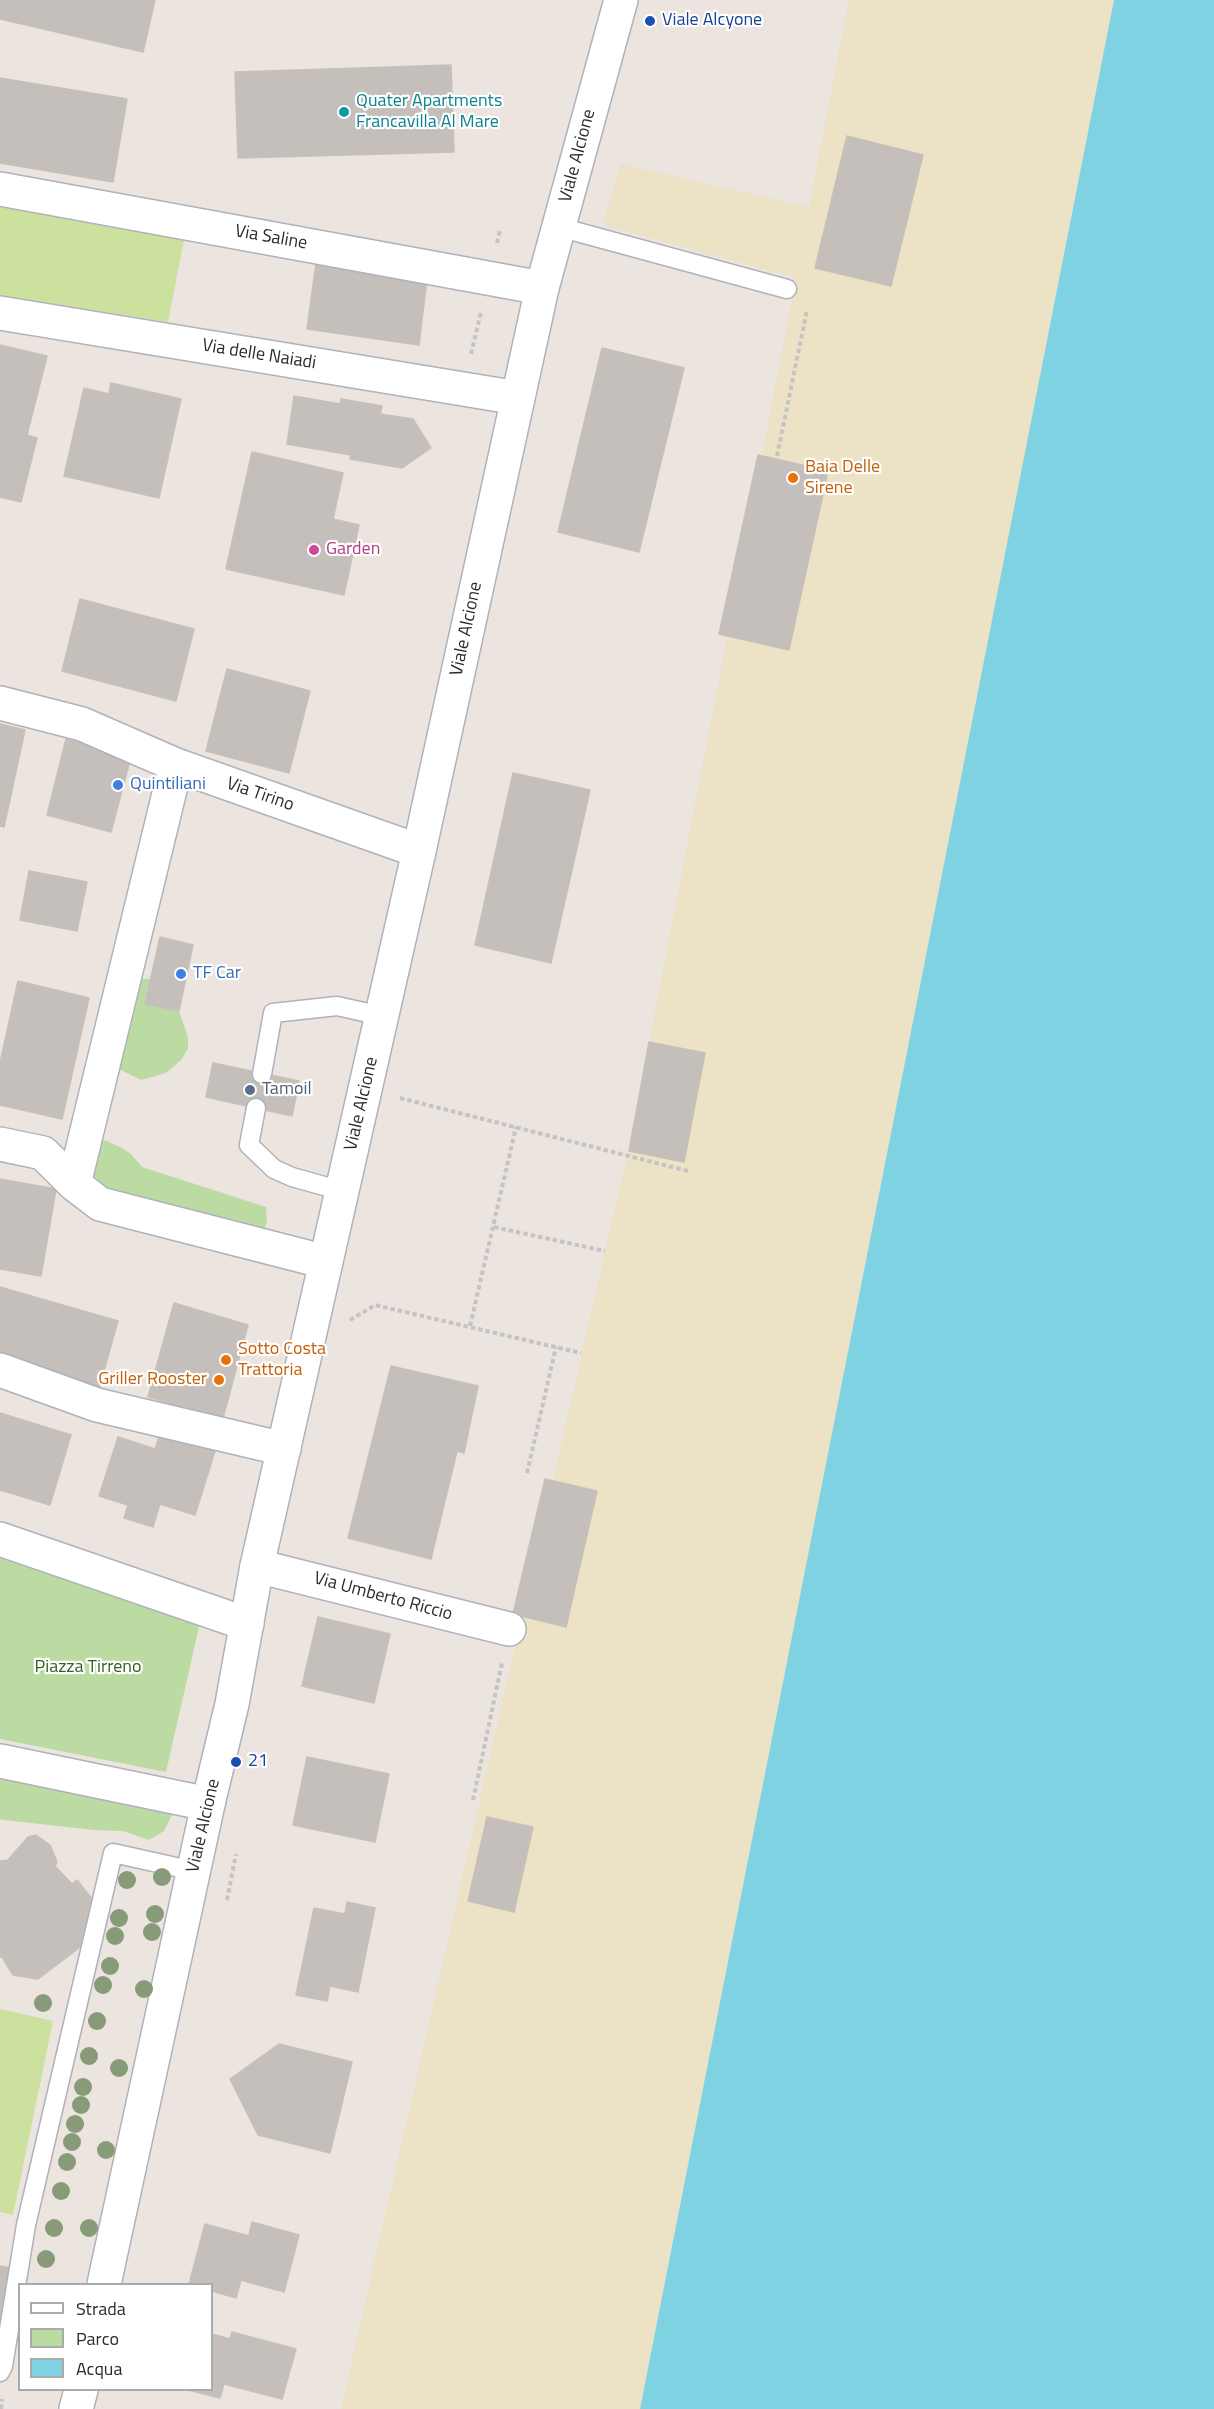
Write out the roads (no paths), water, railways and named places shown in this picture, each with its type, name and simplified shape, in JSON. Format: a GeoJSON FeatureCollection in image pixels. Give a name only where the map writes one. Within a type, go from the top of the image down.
{"type":"FeatureCollection","features":[{"type":"Feature","properties":{"kind":"street","name":"Viale Alcione"},"geometry":{"type":"LineString","coordinates":[[104,2283],[208,1804],[232,1704],[257,1566],[419,851],[542,288],[621,0]]}},
{"type":"Feature","properties":{"kind":"street","name":"Via Saline"},"geometry":{"type":"LineString","coordinates":[[0,189],[542,288]]}},
{"type":"Feature","properties":{"kind":"street","name":"Via delle Naiadi"},"geometry":{"type":"LineString","coordinates":[[0,314],[518,398]]}},
{"type":"Feature","properties":{"kind":"street","name":"Via Tirino"},"geometry":{"type":"LineString","coordinates":[[0,703],[82,724],[176,765],[419,851]]}},
{"type":"Feature","properties":{"kind":"street"},"geometry":{"type":"LineString","coordinates":[[74,1184],[176,765]]}},
{"type":"Feature","properties":{"kind":"street"},"geometry":{"type":"LineString","coordinates":[[0,1144],[43,1153],[74,1184],[100,1204],[326,1262]]}},
{"type":"Feature","properties":{"kind":"street"},"geometry":{"type":"LineString","coordinates":[[0,1370],[97,1405],[284,1449]]}},
{"type":"Feature","properties":{"kind":"street"},"geometry":{"type":"LineString","coordinates":[[0,1539],[247,1624]]}},
{"type":"Feature","properties":{"kind":"street","name":"Via Umberto Riccio"},"geometry":{"type":"LineString","coordinates":[[257,1566],[509,1629]]}},
{"type":"Feature","properties":{"kind":"street"},"geometry":{"type":"LineString","coordinates":[[0,1761],[208,1804]]}},
{"type":"Feature","properties":{"kind":"street"},"geometry":{"type":"LineString","coordinates":[[76,2409],[81,2391]]}},
{"type":"Feature","properties":{"kind":"lane"},"geometry":{"type":"LineString","coordinates":[[559,227],[787,289]]}},
{"type":"Feature","properties":{"kind":"lane"},"geometry":{"type":"LineString","coordinates":[[262,1074],[273,1013],[337,1006],[382,1016]]}},
{"type":"Feature","properties":{"kind":"lane"},"geometry":{"type":"LineString","coordinates":[[256,1108],[249,1145],[274,1169],[292,1177],[342,1191]]}},
{"type":"Feature","properties":{"kind":"lane"},"geometry":{"type":"LineString","coordinates":[[0,2372],[3,2366],[26,2225],[114,1853],[194,1871]]}},
{"type":"Feature","properties":{"kind":"water"},"geometry":{"type":"Polygon","coordinates":[[[1114,0],[1214,0],[1214,2409],[640,2409],[1114,0]]]}},
{"type":"Feature","properties":{"kind":"place","name":"Viale Alcyone"},"geometry":{"type":"Point","coordinates":[650,21]}},
{"type":"Feature","properties":{"kind":"place","name":"Quater Apartments Francavilla Al Mare"},"geometry":{"type":"Point","coordinates":[344,112]}},
{"type":"Feature","properties":{"kind":"place","name":"Baia Delle Sirene"},"geometry":{"type":"Point","coordinates":[793,478]}},
{"type":"Feature","properties":{"kind":"place","name":"Garden"},"geometry":{"type":"Point","coordinates":[314,550]}},
{"type":"Feature","properties":{"kind":"place","name":"Quintiliani"},"geometry":{"type":"Point","coordinates":[118,785]}},
{"type":"Feature","properties":{"kind":"place","name":"TF Car"},"geometry":{"type":"Point","coordinates":[181,974]}},
{"type":"Feature","properties":{"kind":"place","name":"Tamoil"},"geometry":{"type":"Point","coordinates":[250,1090]}},
{"type":"Feature","properties":{"kind":"place","name":"Sotto Costa Trattoria"},"geometry":{"type":"Point","coordinates":[226,1360]}},
{"type":"Feature","properties":{"kind":"place","name":"Griller Rooster"},"geometry":{"type":"Point","coordinates":[219,1380]}},
{"type":"Feature","properties":{"kind":"place","name":"21"},"geometry":{"type":"Point","coordinates":[236,1762]}},
{"type":"Feature","properties":{"kind":"park label","name":"Piazza Tirreno"},"geometry":{"type":"Point","coordinates":[88,1668]}}]}
